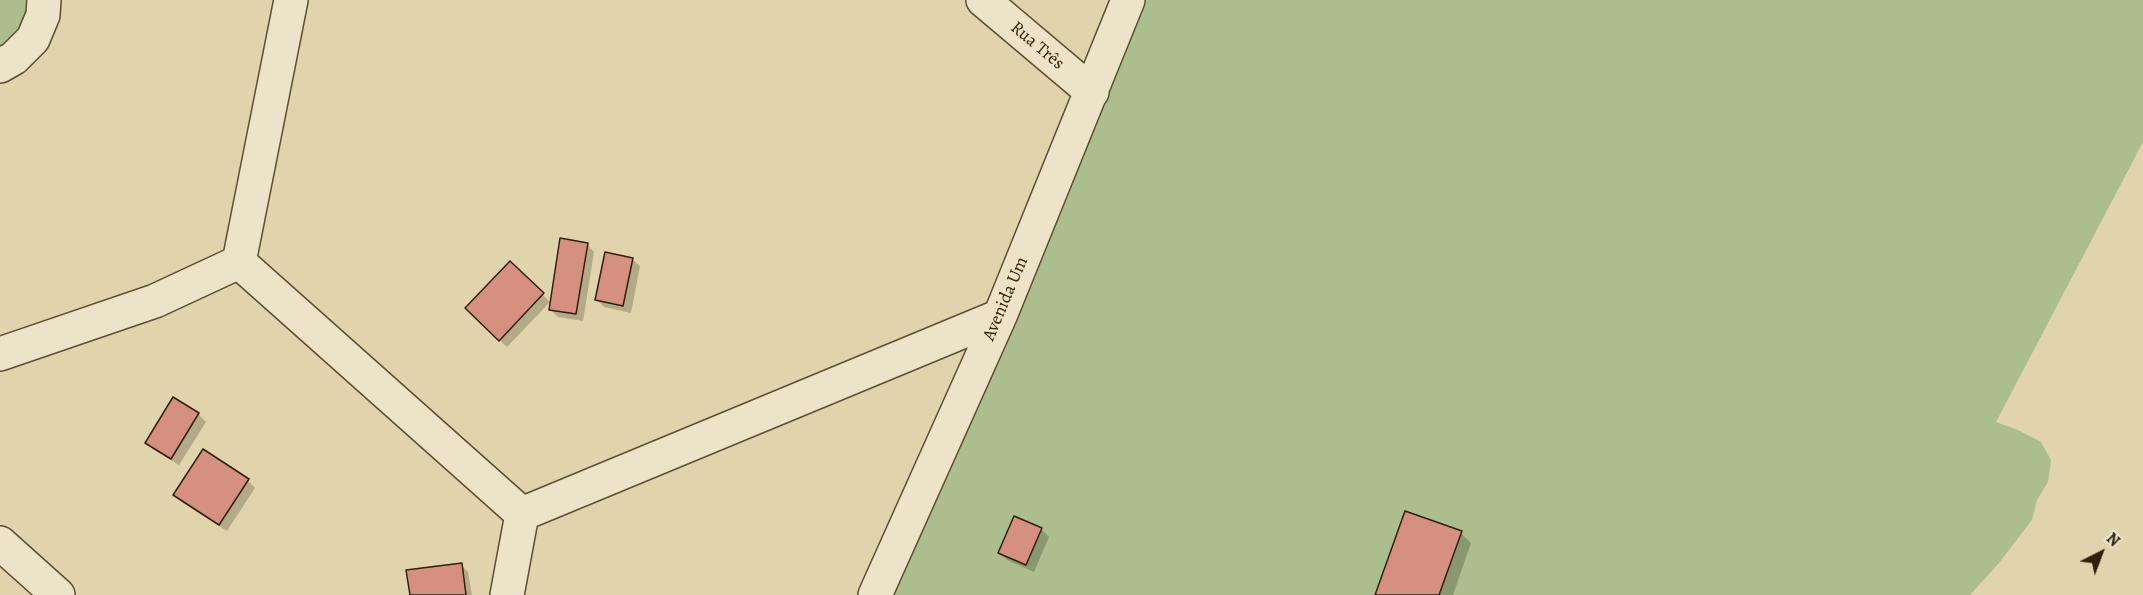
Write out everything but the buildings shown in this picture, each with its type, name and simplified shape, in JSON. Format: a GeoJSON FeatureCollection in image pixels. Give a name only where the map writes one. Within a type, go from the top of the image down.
{"type":"FeatureCollection","features":[{"type":"Feature","properties":{"kind":"street"},"geometry":{"type":"LineString","coordinates":[[0,66],[14,58],[33,39],[43,15],[44,0]]}},
{"type":"Feature","properties":{"kind":"street"},"geometry":{"type":"LineString","coordinates":[[239,262],[291,0]]}},
{"type":"Feature","properties":{"kind":"street","name":"Rua Três"},"geometry":{"type":"LineString","coordinates":[[983,0],[1092,92]]}},
{"type":"Feature","properties":{"kind":"street","name":"Avenida Um"},"geometry":{"type":"LineString","coordinates":[[875,595],[1000,316],[1128,0]]}},
{"type":"Feature","properties":{"kind":"street"},"geometry":{"type":"LineString","coordinates":[[0,354],[155,301],[239,262]]}},
{"type":"Feature","properties":{"kind":"street"},"geometry":{"type":"LineString","coordinates":[[239,262],[522,514]]}},
{"type":"Feature","properties":{"kind":"street"},"geometry":{"type":"LineString","coordinates":[[522,514],[1000,316]]}},
{"type":"Feature","properties":{"kind":"street"},"geometry":{"type":"LineString","coordinates":[[507,595],[522,514]]}},
{"type":"Feature","properties":{"kind":"street"},"geometry":{"type":"LineString","coordinates":[[0,543],[58,595]]}},
{"type":"Feature","properties":{"kind":"green space"},"geometry":{"type":"Polygon","coordinates":[[[0,0],[35,0],[34,13],[0,55],[0,0]]]}},
{"type":"Feature","properties":{"kind":"green space"},"geometry":{"type":"Polygon","coordinates":[[[1140,0],[2143,0],[2143,142],[1996,422],[2041,442],[2051,460],[2048,482],[2037,500],[2032,520],[1999,563],[1970,595],[888,595],[1140,0]]]}}]}
